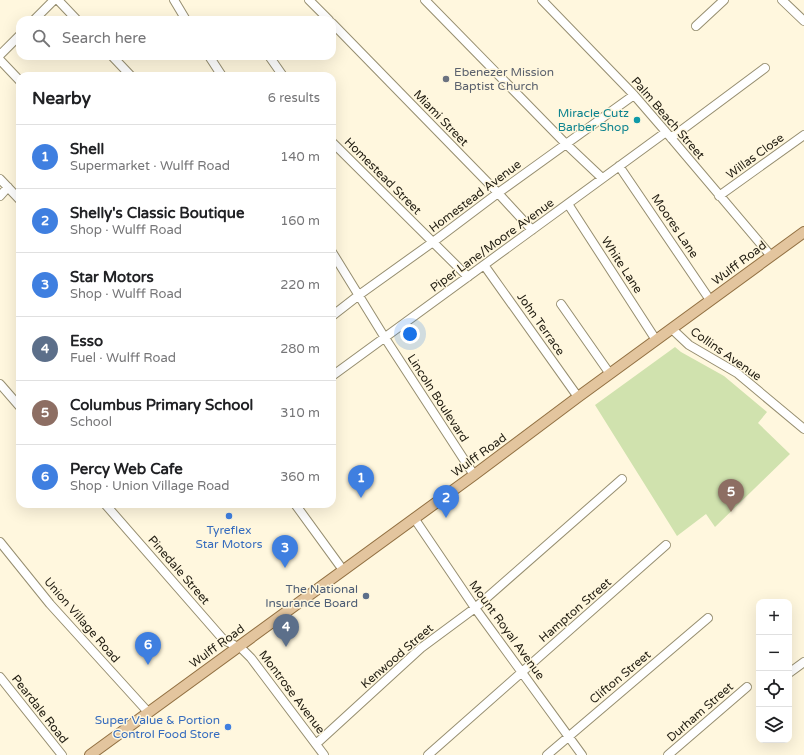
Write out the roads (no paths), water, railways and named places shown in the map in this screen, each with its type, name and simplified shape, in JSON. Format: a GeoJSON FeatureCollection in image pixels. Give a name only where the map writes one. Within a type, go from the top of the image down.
{"type":"FeatureCollection","features":[{"type":"Feature","properties":{"kind":"main road","name":"Wulff Road"},"geometry":{"type":"LineString","coordinates":[[90,755],[804,232]]}},
{"type":"Feature","properties":{"kind":"street"},"geometry":{"type":"LineString","coordinates":[[38,16],[54,0]]}},
{"type":"Feature","properties":{"kind":"street"},"geometry":{"type":"LineString","coordinates":[[58,0],[73,16]]}},
{"type":"Feature","properties":{"kind":"street"},"geometry":{"type":"LineString","coordinates":[[174,0],[184,16]]}},
{"type":"Feature","properties":{"kind":"street"},"geometry":{"type":"LineString","coordinates":[[309,0],[325,16]]}},
{"type":"Feature","properties":{"kind":"street"},"geometry":{"type":"LineString","coordinates":[[425,0],[566,144],[602,178]]}},
{"type":"Feature","properties":{"kind":"street","name":"Palm Beach Street"},"geometry":{"type":"LineString","coordinates":[[542,0],[634,95],[770,256]]}},
{"type":"Feature","properties":{"kind":"street"},"geometry":{"type":"LineString","coordinates":[[696,26],[724,0]]}},
{"type":"Feature","properties":{"kind":"street"},"geometry":{"type":"LineString","coordinates":[[782,0],[804,21]]}},
{"type":"Feature","properties":{"kind":"street","name":"Miami Street"},"geometry":{"type":"LineString","coordinates":[[336,27],[498,193],[532,230]]}},
{"type":"Feature","properties":{"kind":"street"},"geometry":{"type":"LineString","coordinates":[[0,55],[16,39]]}},
{"type":"Feature","properties":{"kind":"street"},"geometry":{"type":"LineString","coordinates":[[0,60],[16,77]]}},
{"type":"Feature","properties":{"kind":"street"},"geometry":{"type":"LineString","coordinates":[[116,60],[127,72]]}},
{"type":"Feature","properties":{"kind":"street"},"geometry":{"type":"LineString","coordinates":[[212,60],[219,72]]}},
{"type":"Feature","properties":{"kind":"street"},"geometry":{"type":"LineString","coordinates":[[272,60],[280,72]]}},
{"type":"Feature","properties":{"kind":"street","name":"Piper Lane/Moore Avenue"},"geometry":{"type":"LineString","coordinates":[[336,373],[602,178],[668,135],[765,68]]}},
{"type":"Feature","properties":{"kind":"street","name":"Homestead Avenue"},"geometry":{"type":"LineString","coordinates":[[336,313],[634,95]]}},
{"type":"Feature","properties":{"kind":"street","name":"Willas Close"},"geometry":{"type":"LineString","coordinates":[[719,196],[804,135]]}},
{"type":"Feature","properties":{"kind":"street","name":"Homestead Street"},"geometry":{"type":"LineString","coordinates":[[336,146],[468,277]]}},
{"type":"Feature","properties":{"kind":"street","name":"Moores Lane"},"geometry":{"type":"LineString","coordinates":[[619,166],[710,300]]}},
{"type":"Feature","properties":{"kind":"street"},"geometry":{"type":"LineString","coordinates":[[0,179],[16,196]]}},
{"type":"Feature","properties":{"kind":"street"},"geometry":{"type":"LineString","coordinates":[[0,196],[8,187]]}},
{"type":"Feature","properties":{"kind":"street","name":"White Lane"},"geometry":{"type":"LineString","coordinates":[[568,204],[656,340]]}},
{"type":"Feature","properties":{"kind":"street","name":"Lincoln Boulevard"},"geometry":{"type":"LineString","coordinates":[[336,258],[385,338],[474,475]]}},
{"type":"Feature","properties":{"kind":"street","name":"John Terrace"},"geometry":{"type":"LineString","coordinates":[[484,265],[578,397]]}},
{"type":"Feature","properties":{"kind":"street"},"geometry":{"type":"LineString","coordinates":[[561,304],[610,374]]}},
{"type":"Feature","properties":{"kind":"street","name":"Collins Avenue"},"geometry":{"type":"LineString","coordinates":[[672,329],[689,344],[736,373],[803,425]]}},
{"type":"Feature","properties":{"kind":"street"},"geometry":{"type":"LineString","coordinates":[[0,384],[16,402]]}},
{"type":"Feature","properties":{"kind":"street","name":"Kenwood Street"},"geometry":{"type":"LineString","coordinates":[[316,744],[421,648],[475,608],[622,479]]}},
{"type":"Feature","properties":{"kind":"street","name":"Pinedale Street"},"geometry":{"type":"LineString","coordinates":[[108,508],[222,638],[238,647]]}},
{"type":"Feature","properties":{"kind":"street"},"geometry":{"type":"LineString","coordinates":[[298,508],[343,570]]}},
{"type":"Feature","properties":{"kind":"street","name":"Mount Royal Avenue"},"geometry":{"type":"LineString","coordinates":[[414,518],[475,608],[582,755]]}},
{"type":"Feature","properties":{"kind":"street","name":"Union Village Road"},"geometry":{"type":"LineString","coordinates":[[0,542],[50,604],[148,712]]}},
{"type":"Feature","properties":{"kind":"street","name":"Hampton Street"},"geometry":{"type":"LineString","coordinates":[[428,755],[666,545]]}},
{"type":"Feature","properties":{"kind":"street","name":"Clifton Street"},"geometry":{"type":"LineString","coordinates":[[547,755],[708,618]]}},
{"type":"Feature","properties":{"kind":"street","name":"Montrose Avenue"},"geometry":{"type":"LineString","coordinates":[[238,647],[251,658],[324,755]]}},
{"type":"Feature","properties":{"kind":"street"},"geometry":{"type":"LineString","coordinates":[[792,671],[804,662]]}},
{"type":"Feature","properties":{"kind":"street","name":"Peardale Road"},"geometry":{"type":"LineString","coordinates":[[0,677],[62,755]]}},
{"type":"Feature","properties":{"kind":"street","name":"Durham Street"},"geometry":{"type":"LineString","coordinates":[[668,755],[747,687]]}},
{"type":"Feature","properties":{"kind":"place","name":"Ebenezer Mission Baptist Church"},"geometry":{"type":"Point","coordinates":[446,79]}},
{"type":"Feature","properties":{"kind":"place","name":"Miracle Cutz Barber Shop"},"geometry":{"type":"Point","coordinates":[637,120]}},
{"type":"Feature","properties":{"kind":"place","name":"Shell"},"geometry":{"type":"Point","coordinates":[361,498]}},
{"type":"Feature","properties":{"kind":"place","name":"Columbus Primary School"},"geometry":{"type":"Point","coordinates":[731,512]}},
{"type":"Feature","properties":{"kind":"place","name":"Tyreflex Star Motors"},"geometry":{"type":"Point","coordinates":[229,516]}},
{"type":"Feature","properties":{"kind":"place","name":"Shelly's Classic Boutique"},"geometry":{"type":"Point","coordinates":[446,518]}},
{"type":"Feature","properties":{"kind":"place","name":"Star Motors"},"geometry":{"type":"Point","coordinates":[285,568]}},
{"type":"Feature","properties":{"kind":"place","name":"The National Insurance Board"},"geometry":{"type":"Point","coordinates":[366,596]}},
{"type":"Feature","properties":{"kind":"place","name":"Esso"},"geometry":{"type":"Point","coordinates":[286,647]}},
{"type":"Feature","properties":{"kind":"place","name":"Percy Web Cafe"},"geometry":{"type":"Point","coordinates":[148,665]}},
{"type":"Feature","properties":{"kind":"place","name":"Super Value & Portion Control Food Store"},"geometry":{"type":"Point","coordinates":[228,727]}}]}
